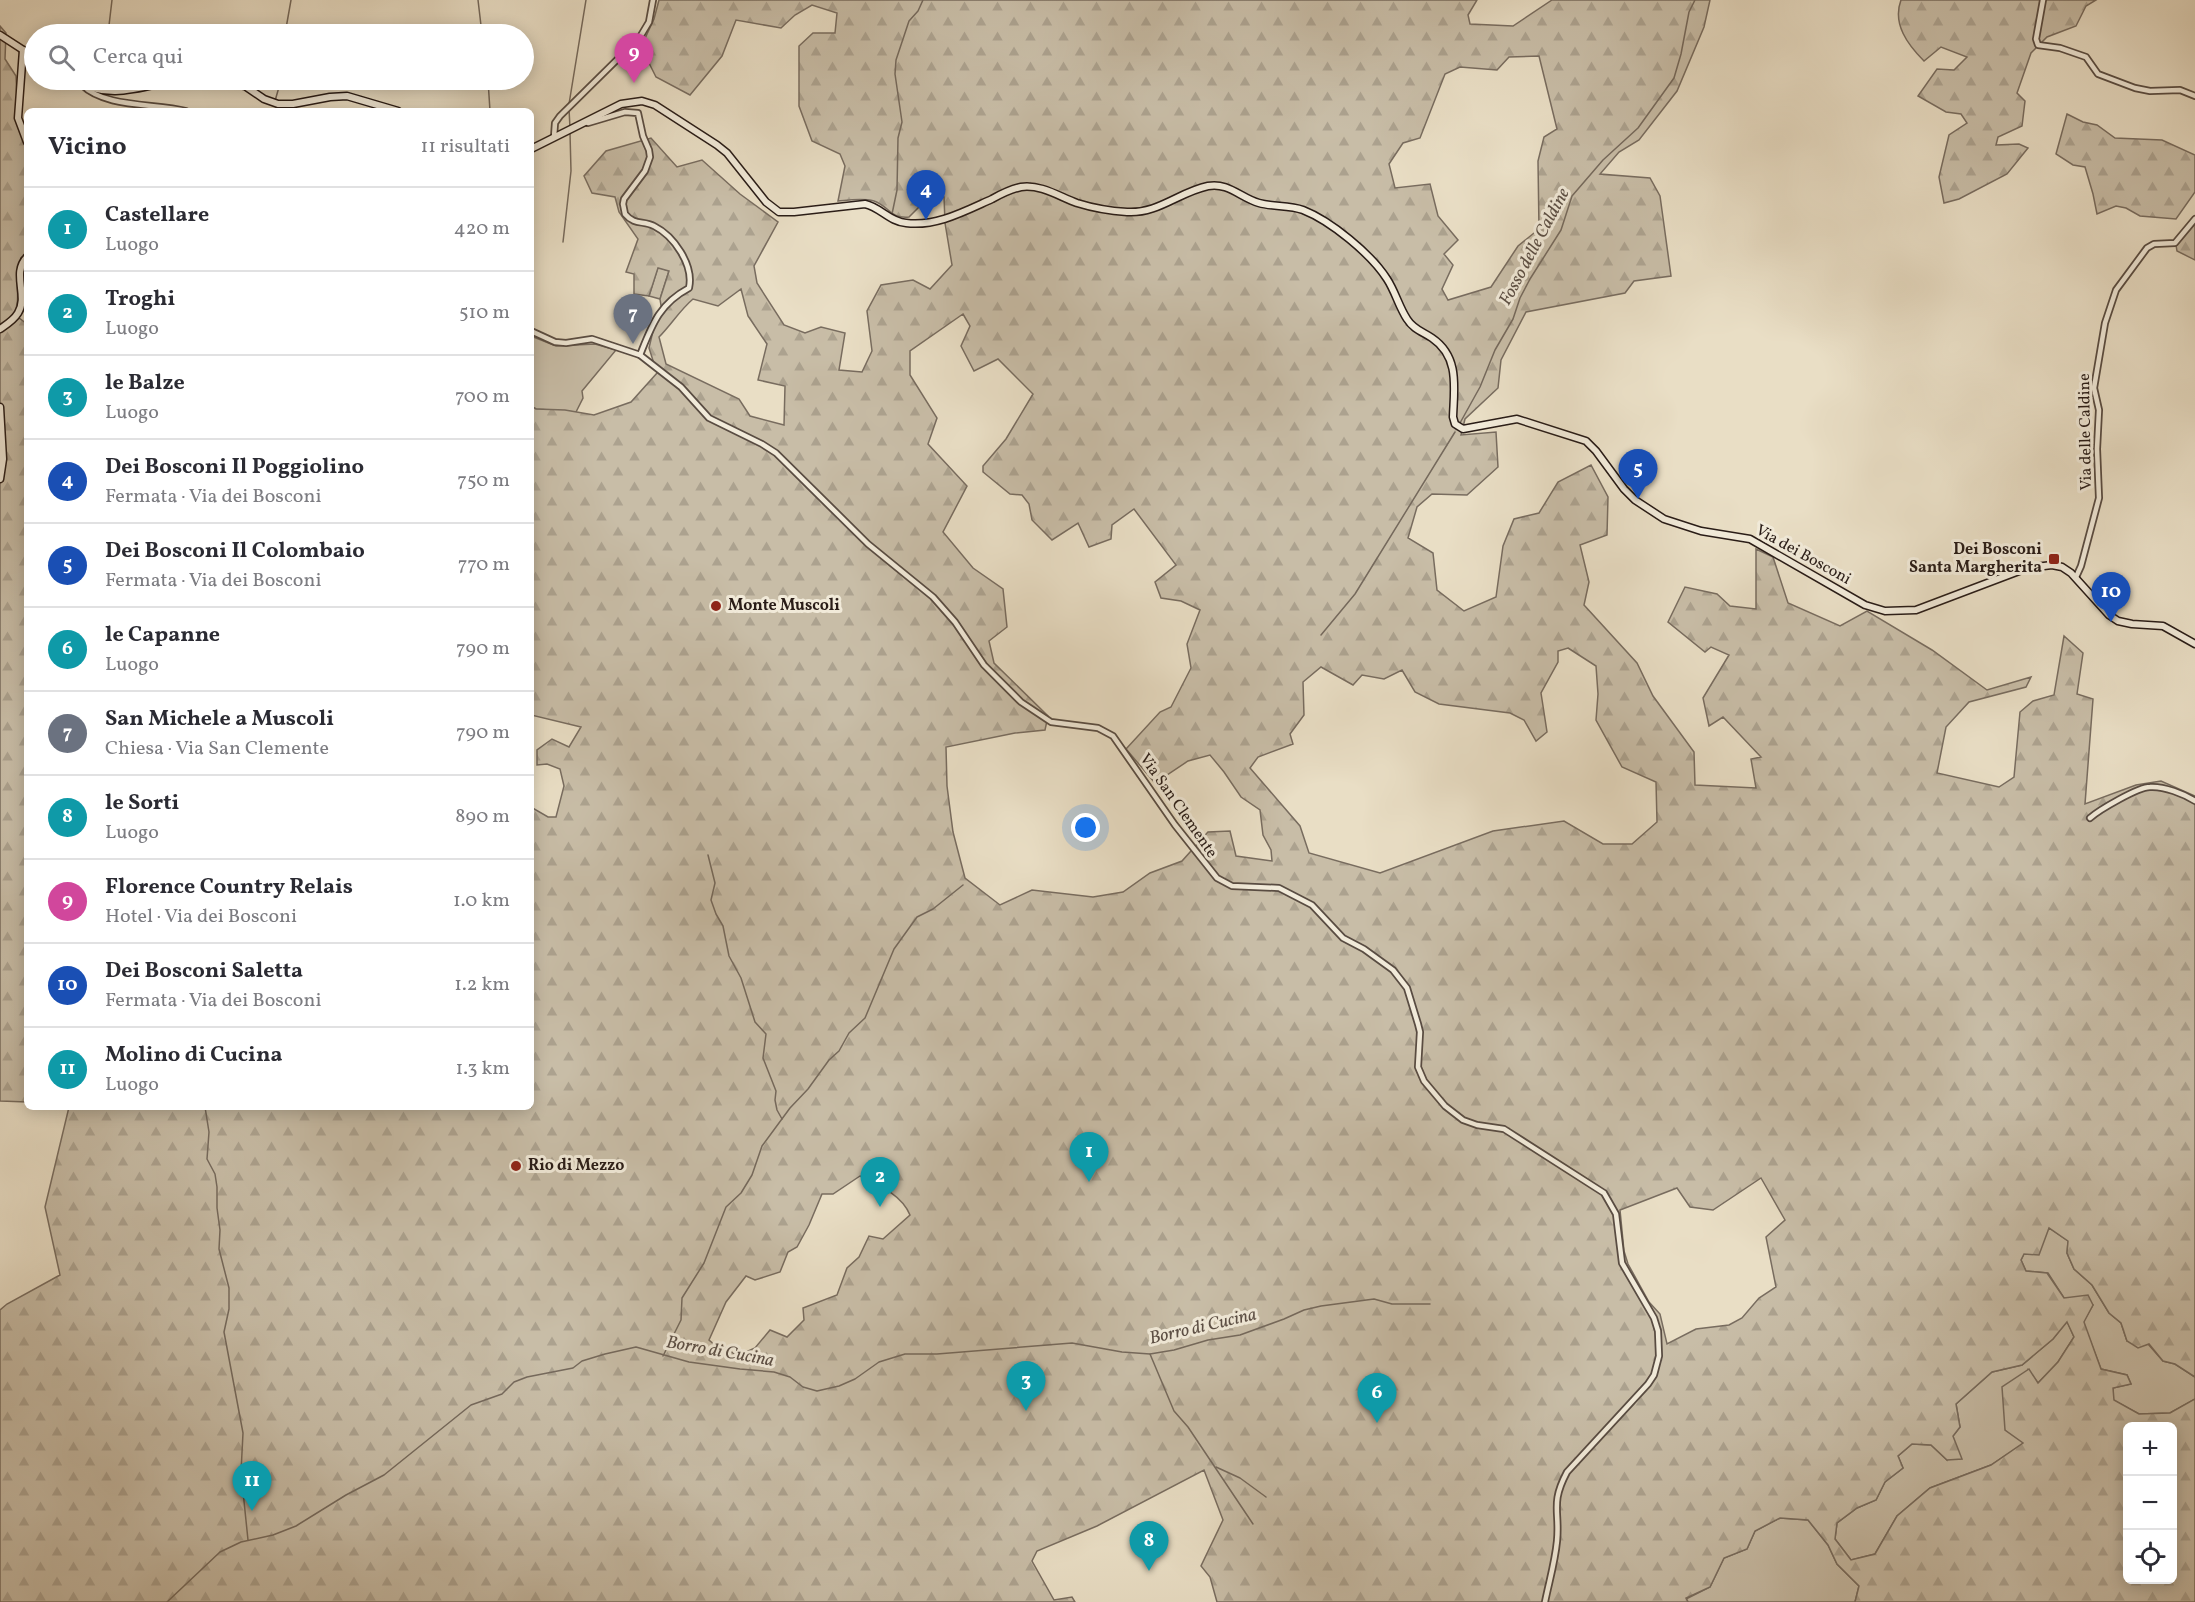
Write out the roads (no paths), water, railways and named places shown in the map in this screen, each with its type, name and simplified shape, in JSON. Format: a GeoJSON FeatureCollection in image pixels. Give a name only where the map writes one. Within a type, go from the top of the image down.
{"type":"FeatureCollection","features":[{"type":"Feature","properties":{"kind":"main road"},"geometry":{"type":"LineString","coordinates":[[0,35],[23,50],[18,118],[24,134]]}},
{"type":"Feature","properties":{"kind":"main road"},"geometry":{"type":"LineString","coordinates":[[104,90],[129,90]]}},
{"type":"Feature","properties":{"kind":"main road"},"geometry":{"type":"LineString","coordinates":[[252,90],[275,103],[293,104],[347,96],[388,108]]}},
{"type":"Feature","properties":{"kind":"main road","name":"Via dei Bosconi"},"geometry":{"type":"LineString","coordinates":[[534,147],[626,102],[636,100],[647,102],[717,145],[727,153],[770,207],[784,213],[865,204],[898,222],[921,223],[950,217],[1013,189],[1027,186],[1039,188],[1087,206],[1112,211],[1139,212],[1155,209],[1197,190],[1216,185],[1229,188],[1260,204],[1305,210],[1362,249],[1386,277],[1412,326],[1433,339],[1452,361],[1453,417],[1459,428],[1468,429],[1517,419],[1586,441],[1624,489],[1635,500],[1664,519],[1701,531],[1750,539],[1845,595],[1875,609],[1896,612],[1916,610],[2027,568],[2042,565],[2062,567],[2076,577],[2109,615],[2118,621],[2163,626],[2195,644]]}},
{"type":"Feature","properties":{"kind":"main road"},"geometry":{"type":"LineString","coordinates":[[0,329],[16,316],[21,307],[20,270],[24,261]]}},
{"type":"Feature","properties":{"kind":"main road"},"geometry":{"type":"LineString","coordinates":[[0,407],[3,459],[0,478]]}},
{"type":"Feature","properties":{"kind":"street"},"geometry":{"type":"LineString","coordinates":[[554,137],[555,123],[569,106],[640,37],[649,22],[653,0]]}},
{"type":"Feature","properties":{"kind":"street"},"geometry":{"type":"LineString","coordinates":[[2043,0],[2036,39],[2038,45],[2060,48],[2086,57],[2098,74],[2135,88],[2150,91],[2180,90],[2195,96]]}},
{"type":"Feature","properties":{"kind":"street"},"geometry":{"type":"LineString","coordinates":[[88,90],[105,98],[167,108]]}},
{"type":"Feature","properties":{"kind":"street"},"geometry":{"type":"LineString","coordinates":[[580,124],[625,112],[638,113],[650,157],[645,171],[624,199],[625,214],[639,224],[651,224],[659,228],[681,253],[686,263],[689,288],[674,296],[659,313],[640,355]]}},
{"type":"Feature","properties":{"kind":"street","name":"Via delle Caldine"},"geometry":{"type":"LineString","coordinates":[[2076,577],[2099,498],[2097,449],[2099,410],[2094,388],[2105,323],[2116,290],[2147,248],[2154,244],[2175,243],[2195,219]]}},
{"type":"Feature","properties":{"kind":"street","name":"Via San Clemente"},"geometry":{"type":"LineString","coordinates":[[534,332],[555,342],[566,343],[592,339],[640,355],[681,387],[701,412],[709,418],[776,453],[868,544],[933,597],[955,621],[984,665],[1030,710],[1051,722],[1091,726],[1113,736],[1180,832],[1217,878],[1232,886],[1279,888],[1312,905],[1342,938],[1364,949],[1393,970],[1407,988],[1418,1024],[1420,1032],[1418,1067],[1433,1094],[1445,1106],[1463,1120],[1477,1125],[1504,1129],[1604,1193],[1612,1203],[1616,1214],[1622,1263],[1654,1318],[1660,1345],[1659,1356],[1654,1375],[1648,1383],[1567,1472],[1558,1488],[1557,1540],[1545,1602]]}},
{"type":"Feature","properties":{"kind":"street"},"geometry":{"type":"LineString","coordinates":[[2090,818],[2123,798],[2150,787],[2186,795],[2195,801]]}},
{"type":"Feature","properties":{"kind":"waterway"},"geometry":{"type":"LineString","coordinates":[[109,24],[112,0]]}},
{"type":"Feature","properties":{"kind":"waterway"},"geometry":{"type":"LineString","coordinates":[[287,24],[291,0]]}},
{"type":"Feature","properties":{"kind":"waterway"},"geometry":{"type":"LineString","coordinates":[[478,0],[481,24]]}},
{"type":"Feature","properties":{"kind":"waterway"},"geometry":{"type":"LineString","coordinates":[[569,104],[586,0]]}},
{"type":"Feature","properties":{"kind":"waterway"},"geometry":{"type":"LineString","coordinates":[[892,214],[897,190],[898,138],[902,122],[895,74],[896,60],[909,21],[918,11],[923,0]]}},
{"type":"Feature","properties":{"kind":"waterway","name":"Fosso delle Caldine"},"geometry":{"type":"LineString","coordinates":[[1460,423],[1480,387],[1495,350],[1513,319],[1520,298],[1561,230],[1572,196],[1603,160],[1638,128],[1674,78],[1689,12],[1695,0]]}},
{"type":"Feature","properties":{"kind":"waterway"},"geometry":{"type":"LineString","coordinates":[[275,101],[278,90]]}},
{"type":"Feature","properties":{"kind":"waterway"},"geometry":{"type":"LineString","coordinates":[[489,90],[490,108]]}},
{"type":"Feature","properties":{"kind":"waterway"},"geometry":{"type":"LineString","coordinates":[[569,109],[570,128]]}},
{"type":"Feature","properties":{"kind":"waterway"},"geometry":{"type":"LineString","coordinates":[[563,242],[571,171],[570,133]]}},
{"type":"Feature","properties":{"kind":"waterway","name":"Fosso delle Caldine"},"geometry":{"type":"LineString","coordinates":[[1321,635],[1355,594],[1455,432]]}},
{"type":"Feature","properties":{"kind":"waterway"},"geometry":{"type":"LineString","coordinates":[[708,855],[715,883],[711,900],[723,926],[729,956],[741,978],[755,1022],[766,1034],[763,1058],[776,1091],[777,1110],[782,1119]]}},
{"type":"Feature","properties":{"kind":"waterway"},"geometry":{"type":"LineString","coordinates":[[663,1356],[681,1320],[682,1298],[704,1263],[726,1207],[741,1193],[752,1175],[762,1146],[790,1108],[839,1051],[849,1033],[865,1018],[894,949],[917,917],[933,909],[963,885]]}},
{"type":"Feature","properties":{"kind":"waterway"},"geometry":{"type":"LineString","coordinates":[[205,1110],[209,1132],[207,1159],[215,1174],[220,1230],[219,1249],[229,1288],[229,1309],[224,1332],[243,1433],[241,1472],[248,1540]]}},
{"type":"Feature","properties":{"kind":"waterway","name":"Borro di Cucina"},"geometry":{"type":"LineString","coordinates":[[167,1602],[220,1552],[241,1542],[273,1535],[296,1526],[384,1475],[471,1405],[502,1394],[514,1382],[527,1377],[573,1368],[582,1361],[605,1354],[636,1347],[689,1362],[774,1372],[790,1377],[803,1387],[817,1391],[839,1386],[855,1379],[879,1362],[905,1354],[937,1354],[1072,1343],[1122,1352],[1150,1354],[1240,1335],[1304,1310],[1321,1306],[1374,1299],[1392,1304],[1430,1304]]}},
{"type":"Feature","properties":{"kind":"waterway"},"geometry":{"type":"LineString","coordinates":[[1150,1354],[1174,1411],[1188,1427],[1253,1524]]}},
{"type":"Feature","properties":{"kind":"waterway"},"geometry":{"type":"LineString","coordinates":[[1216,1467],[1240,1478],[1266,1497]]}},
{"type":"Feature","properties":{"kind":"place","name":"Florence Country Relais"},"geometry":{"type":"Point","coordinates":[634,83]}},
{"type":"Feature","properties":{"kind":"place","name":"Dei Bosconi Il Poggiolino"},"geometry":{"type":"Point","coordinates":[926,220]}},
{"type":"Feature","properties":{"kind":"place","name":"San Michele a Muscoli"},"geometry":{"type":"Point","coordinates":[633,344]}},
{"type":"Feature","properties":{"kind":"place","name":"Dei Bosconi Il Colombaio"},"geometry":{"type":"Point","coordinates":[1638,499]}},
{"type":"Feature","properties":{"kind":"place","name":"Dei Bosconi Santa Margherita"},"geometry":{"type":"Point","coordinates":[2054,559]}},
{"type":"Feature","properties":{"kind":"place","name":"Monte Muscoli"},"geometry":{"type":"Point","coordinates":[716,606]}},
{"type":"Feature","properties":{"kind":"place","name":"Dei Bosconi Saletta"},"geometry":{"type":"Point","coordinates":[2111,622]}},
{"type":"Feature","properties":{"kind":"place","name":"Rio di Mezzo"},"geometry":{"type":"Point","coordinates":[516,1166]}},
{"type":"Feature","properties":{"kind":"place","name":"Castellare"},"geometry":{"type":"Point","coordinates":[1089,1182]}},
{"type":"Feature","properties":{"kind":"place","name":"Troghi"},"geometry":{"type":"Point","coordinates":[880,1207]}},
{"type":"Feature","properties":{"kind":"place","name":"le Balze"},"geometry":{"type":"Point","coordinates":[1026,1411]}},
{"type":"Feature","properties":{"kind":"place","name":"le Capanne"},"geometry":{"type":"Point","coordinates":[1377,1423]}},
{"type":"Feature","properties":{"kind":"place","name":"Molino di Cucina"},"geometry":{"type":"Point","coordinates":[252,1511]}},
{"type":"Feature","properties":{"kind":"place","name":"le Sorti"},"geometry":{"type":"Point","coordinates":[1149,1571]}}]}
